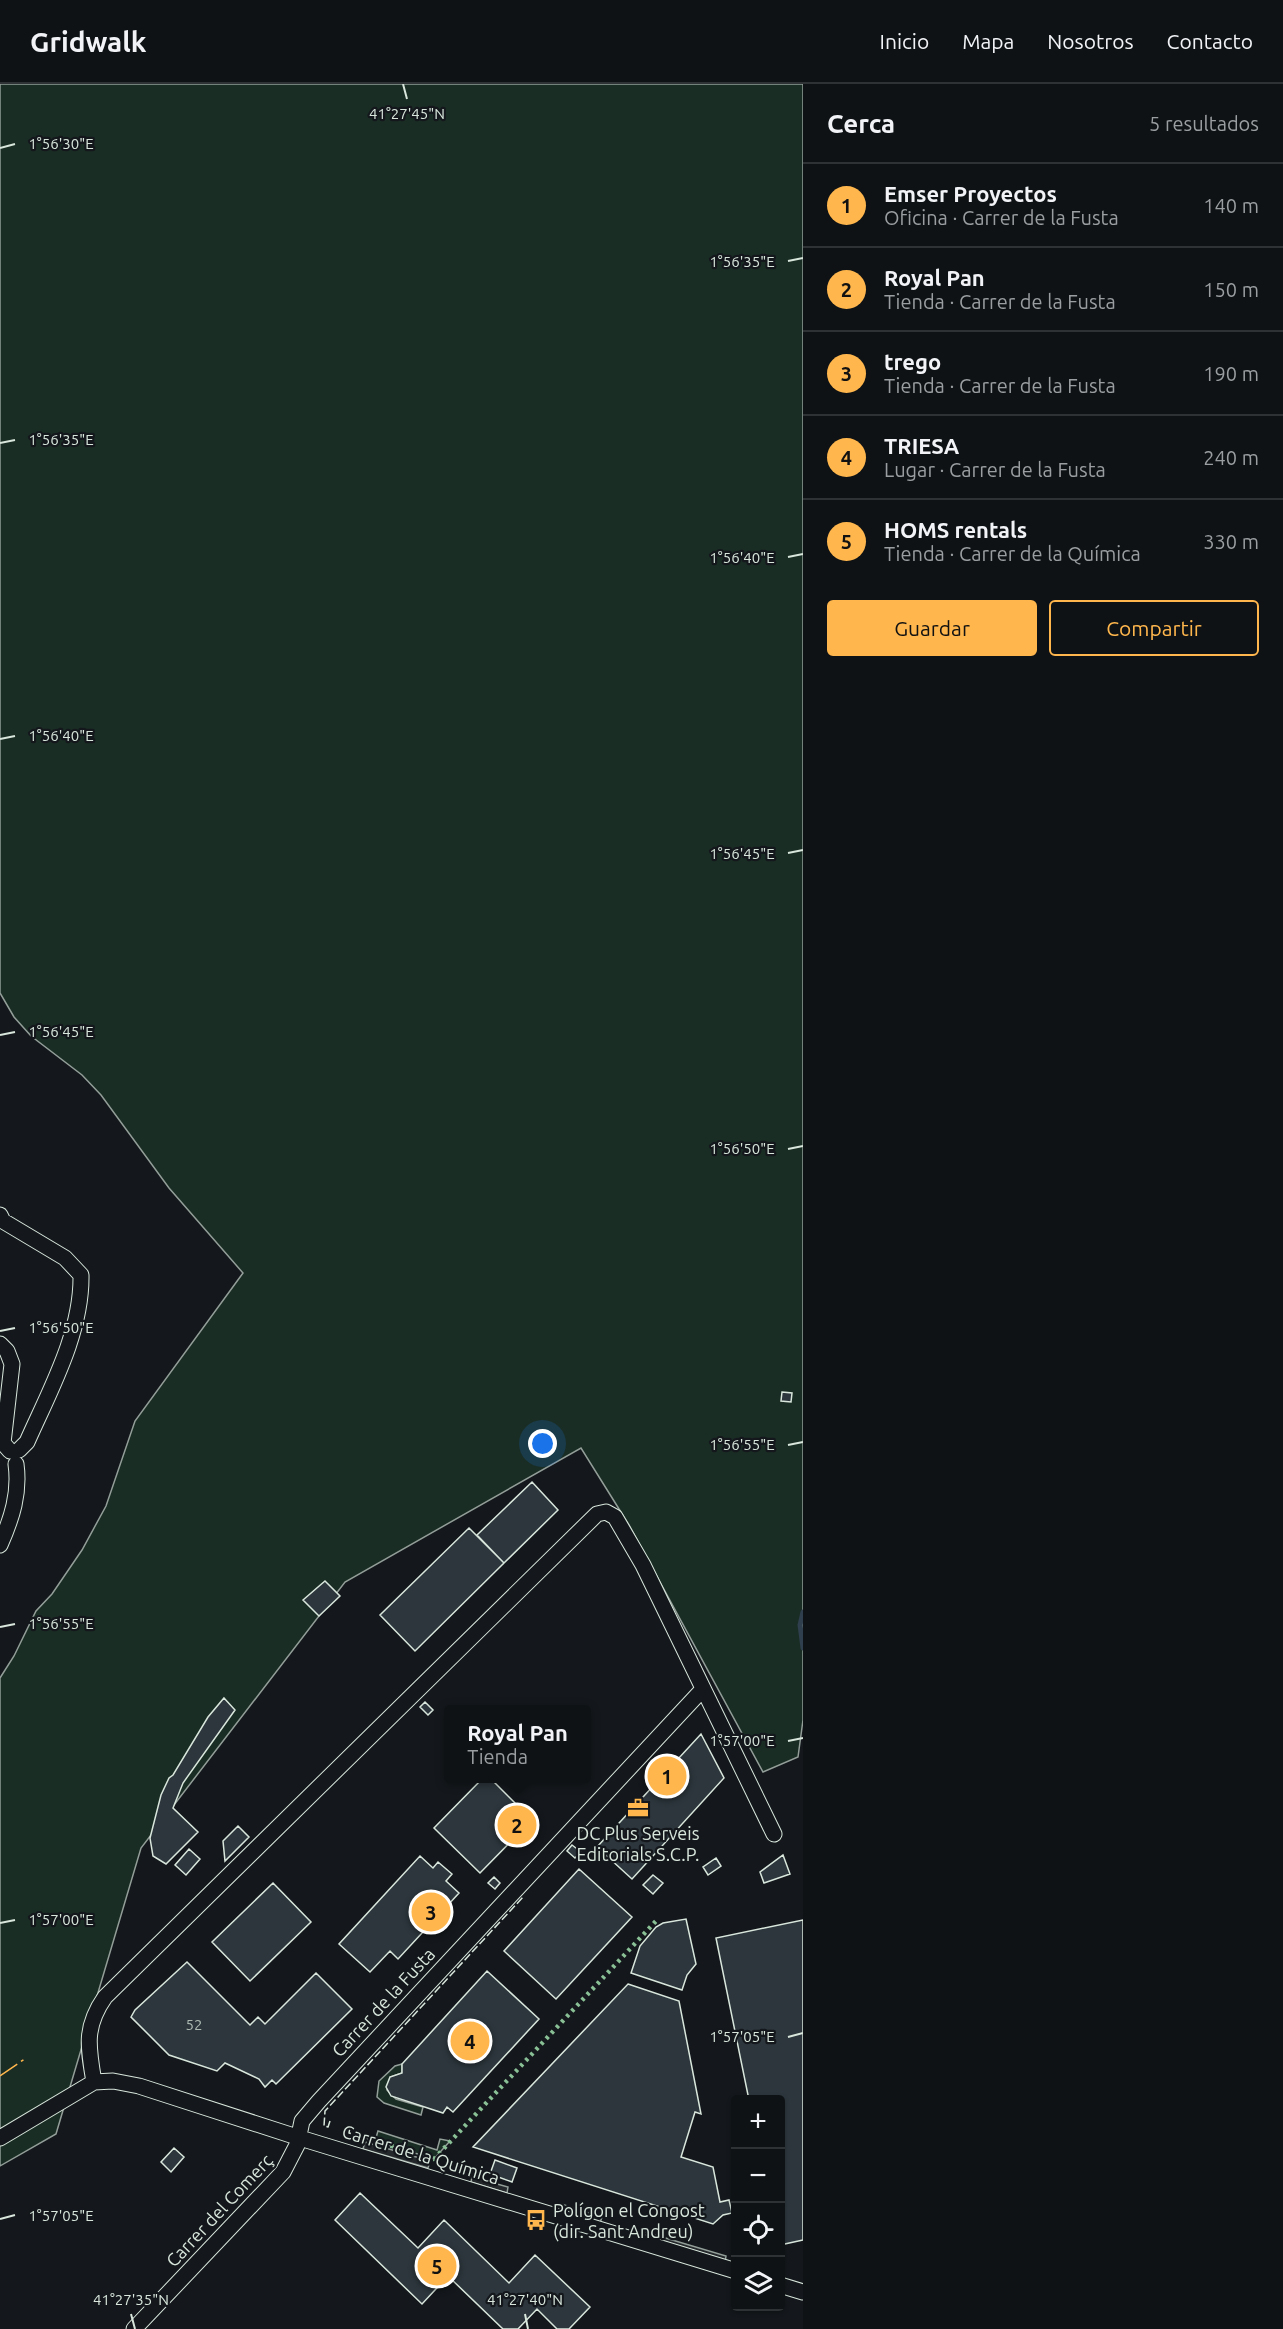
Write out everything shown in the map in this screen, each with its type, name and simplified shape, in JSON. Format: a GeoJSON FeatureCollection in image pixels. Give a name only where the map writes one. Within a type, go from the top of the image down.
{"type":"FeatureCollection","features":[{"type":"Feature","properties":{"kind":"street"},"geometry":{"type":"LineString","coordinates":[[0,1215],[3,1221],[65,1258],[81,1275],[81,1302],[57,1376],[27,1442],[15,1455]]}},
{"type":"Feature","properties":{"kind":"street"},"geometry":{"type":"LineString","coordinates":[[0,1344],[7,1351],[12,1364],[3,1443],[15,1455],[17,1494],[10,1522],[0,1545]]}},
{"type":"Feature","properties":{"kind":"street"},"geometry":{"type":"LineString","coordinates":[[0,2138],[94,2082],[87,2034],[96,2009],[105,1997],[597,1514],[606,1512],[615,1517],[643,1565],[774,1834]]}},
{"type":"Feature","properties":{"kind":"street","name":"Carrer de la Fusta"},"geometry":{"type":"LineString","coordinates":[[300,2138],[302,2121],[319,2101],[704,1689]]}},
{"type":"Feature","properties":{"kind":"street","name":"Carrer de la Química"},"geometry":{"type":"LineString","coordinates":[[94,2082],[113,2081],[139,2086],[300,2138],[731,2270]]}},
{"type":"Feature","properties":{"kind":"street","name":"Carrer del Comerç"},"geometry":{"type":"LineString","coordinates":[[134,2329],[283,2172],[292,2159],[300,2138]]}},
{"type":"Feature","properties":{"kind":"street"},"geometry":{"type":"LineString","coordinates":[[785,2287],[803,2292]]}},
{"type":"Feature","properties":{"kind":"green space"},"geometry":{"type":"Polygon","coordinates":[[[0,84],[803,84],[803,1720],[798,1757],[763,1772],[629,1525],[581,1448],[345,1582],[141,1848],[56,2134],[0,2166],[0,1678],[14,1656],[36,1611],[52,1594],[82,1550],[106,1506],[135,1421],[243,1273],[169,1188],[101,1095],[82,1075],[31,1036],[14,1017],[0,993],[0,84]]]}},
{"type":"Feature","properties":{"kind":"green space"},"geometry":{"type":"Polygon","coordinates":[[[402,2064],[402,2073],[390,2077],[387,2090],[396,2099],[423,2107],[421,2115],[384,2103],[377,2097],[379,2081],[395,2066],[402,2064]]]}},
{"type":"Feature","properties":{"kind":"green space"},"geometry":{"type":"Polygon","coordinates":[[[378,2131],[437,2150],[440,2139],[450,2141],[434,2159],[375,2141],[378,2131]]]}},
{"type":"Feature","properties":{"kind":"shaded area"},"geometry":{"type":"Polygon","coordinates":[[[365,2142],[430,2161],[428,2168],[363,2149],[365,2142]]]}},
{"type":"Feature","properties":{"kind":"shaded area"},"geometry":{"type":"Polygon","coordinates":[[[472,2177],[508,2187],[507,2193],[471,2182],[472,2177]]]}},
{"type":"Feature","properties":{"kind":"shaded area"},"geometry":{"type":"Polygon","coordinates":[[[558,2203],[602,2217],[600,2223],[556,2209],[558,2203]]]}},
{"type":"Feature","properties":{"kind":"shaded area"},"geometry":{"type":"Polygon","coordinates":[[[642,2231],[726,2256],[725,2262],[641,2236],[642,2231]]]}},
{"type":"Feature","properties":{"kind":"building"},"geometry":{"type":"Polygon","coordinates":[[[782,1392],[792,1393],[791,1402],[781,1401],[782,1392]]]}},
{"type":"Feature","properties":{"kind":"building"},"geometry":{"type":"Polygon","coordinates":[[[532,1482],[558,1510],[504,1563],[477,1535],[532,1482]]]}},
{"type":"Feature","properties":{"kind":"building"},"geometry":{"type":"Polygon","coordinates":[[[469,1528],[504,1563],[415,1651],[380,1615],[469,1528]]]}},
{"type":"Feature","properties":{"kind":"building"},"geometry":{"type":"Polygon","coordinates":[[[325,1581],[340,1596],[319,1616],[303,1600],[325,1581]]]}},
{"type":"Feature","properties":{"kind":"building"},"geometry":{"type":"Polygon","coordinates":[[[224,1698],[235,1710],[183,1783],[173,1808],[198,1832],[166,1864],[153,1856],[150,1838],[161,1795],[169,1778],[208,1717],[224,1698]]]}},
{"type":"Feature","properties":{"kind":"building"},"geometry":{"type":"Polygon","coordinates":[[[425,1702],[433,1710],[428,1715],[420,1707],[425,1702]]]}},
{"type":"Feature","properties":{"kind":"building"},"geometry":{"type":"Polygon","coordinates":[[[701,1734],[724,1778],[632,1879],[597,1847],[701,1734]]]}},
{"type":"Feature","properties":{"kind":"building"},"geometry":{"type":"Polygon","coordinates":[[[478,1783],[495,1783],[532,1820],[480,1873],[434,1828],[478,1783]]]}},
{"type":"Feature","properties":{"kind":"building"},"geometry":{"type":"Polygon","coordinates":[[[238,1826],[249,1837],[225,1861],[223,1841],[238,1826]]]}},
{"type":"Feature","properties":{"kind":"building"},"geometry":{"type":"Polygon","coordinates":[[[572,1845],[581,1852],[575,1858],[567,1851],[572,1845]]]}},
{"type":"Feature","properties":{"kind":"building"},"geometry":{"type":"Polygon","coordinates":[[[189,1849],[200,1859],[186,1875],[175,1865],[189,1849]]]}},
{"type":"Feature","properties":{"kind":"building"},"geometry":{"type":"Polygon","coordinates":[[[783,1855],[790,1874],[764,1883],[760,1872],[783,1855]]]}},
{"type":"Feature","properties":{"kind":"building"},"geometry":{"type":"Polygon","coordinates":[[[420,1856],[433,1868],[438,1862],[452,1874],[446,1881],[459,1893],[398,1959],[390,1951],[370,1972],[339,1944],[420,1856]]]}},
{"type":"Feature","properties":{"kind":"building"},"geometry":{"type":"Polygon","coordinates":[[[716,1858],[721,1866],[708,1875],[703,1867],[716,1858]]]}},
{"type":"Feature","properties":{"kind":"building"},"geometry":{"type":"Polygon","coordinates":[[[579,1869],[632,1917],[556,1999],[504,1951],[579,1869]]]}},
{"type":"Feature","properties":{"kind":"building"},"geometry":{"type":"Polygon","coordinates":[[[653,1875],[663,1883],[653,1894],[643,1885],[653,1875]]]}},
{"type":"Feature","properties":{"kind":"building"},"geometry":{"type":"Polygon","coordinates":[[[494,1877],[500,1883],[495,1889],[488,1883],[494,1877]]]}},
{"type":"Feature","properties":{"kind":"building"},"geometry":{"type":"Polygon","coordinates":[[[273,1883],[311,1922],[250,1981],[212,1942],[273,1883]]]}},
{"type":"Feature","properties":{"kind":"building"},"geometry":{"type":"Polygon","coordinates":[[[686,1919],[696,1964],[687,1975],[682,1990],[631,1973],[640,1946],[656,1927],[663,1923],[686,1919]]]}},
{"type":"Feature","properties":{"kind":"building"},"geometry":{"type":"Polygon","coordinates":[[[803,1920],[803,2240],[785,2244],[785,2095],[748,2095],[716,1938],[803,1920]]]}},
{"type":"Feature","properties":{"kind":"building"},"geometry":{"type":"Polygon","coordinates":[[[187,1962],[250,2025],[258,2017],[265,2024],[316,1973],[352,2009],[276,2084],[272,2080],[265,2087],[259,2079],[225,2063],[217,2071],[169,2055],[131,2017],[135,2010],[187,1962]]]}},
{"type":"Feature","properties":{"kind":"building"},"geometry":{"type":"Polygon","coordinates":[[[487,1971],[539,2019],[453,2112],[447,2107],[443,2113],[391,2096],[386,2087],[390,2077],[402,2073],[402,2064],[487,1971]]]}},
{"type":"Feature","properties":{"kind":"building"},"geometry":{"type":"Polygon","coordinates":[[[628,1984],[679,2001],[701,2114],[695,2112],[681,2157],[713,2167],[720,2202],[729,2200],[731,2213],[723,2215],[713,2224],[473,2147],[628,1984]]]}},
{"type":"Feature","properties":{"kind":"building"},"geometry":{"type":"Polygon","coordinates":[[[174,2148],[184,2157],[171,2172],[161,2162],[174,2148]]]}},
{"type":"Feature","properties":{"kind":"building"},"geometry":{"type":"Polygon","coordinates":[[[495,2160],[517,2168],[512,2182],[490,2174],[495,2160]]]}},
{"type":"Feature","properties":{"kind":"building"},"geometry":{"type":"Polygon","coordinates":[[[360,2193],[418,2248],[444,2220],[509,2283],[535,2255],[590,2307],[569,2329],[557,2329],[537,2309],[518,2329],[503,2329],[448,2276],[422,2304],[335,2220],[360,2193]]]}},
{"type":"Feature","properties":{"kind":"waterway"},"geometry":{"type":"LineString","coordinates":[[803,1612],[800,1625],[803,1648]]}},
{"type":"Feature","properties":{"kind":"hedge"},"geometry":{"type":"LineString","coordinates":[[369,2139],[434,2159],[656,1921]]}},
{"type":"Feature","properties":{"kind":"fence"},"geometry":{"type":"LineString","coordinates":[[330,2121],[328,2127],[324,2126],[325,2111],[524,1896]]}},
{"type":"Feature","properties":{"kind":"fence"},"geometry":{"type":"LineString","coordinates":[[350,2127],[349,2133],[369,2139]]}},
{"type":"Feature","properties":{"kind":"power"},"geometry":{"type":"LineString","coordinates":[[0,2076],[26,2058]]}},
{"type":"Feature","properties":{"kind":"place","name":"Emser Proyectos"},"geometry":{"type":"Point","coordinates":[667,1776]}},
{"type":"Feature","properties":{"kind":"place","name":"DC Plus Serveis Editorials S.C.P."},"geometry":{"type":"Point","coordinates":[638,1808]}},
{"type":"Feature","properties":{"kind":"place","name":"Royal Pan"},"geometry":{"type":"Point","coordinates":[517,1825]}},
{"type":"Feature","properties":{"kind":"place","name":"trego"},"geometry":{"type":"Point","coordinates":[431,1912]}},
{"type":"Feature","properties":{"kind":"place","name":"TRIESA"},"geometry":{"type":"Point","coordinates":[470,2041]}},
{"type":"Feature","properties":{"kind":"place","name":"Polígon el Congost (dir. Sant Andreu)"},"geometry":{"type":"Point","coordinates":[536,2220]}},
{"type":"Feature","properties":{"kind":"place","name":"HOMS rentals"},"geometry":{"type":"Point","coordinates":[437,2266]}}]}
